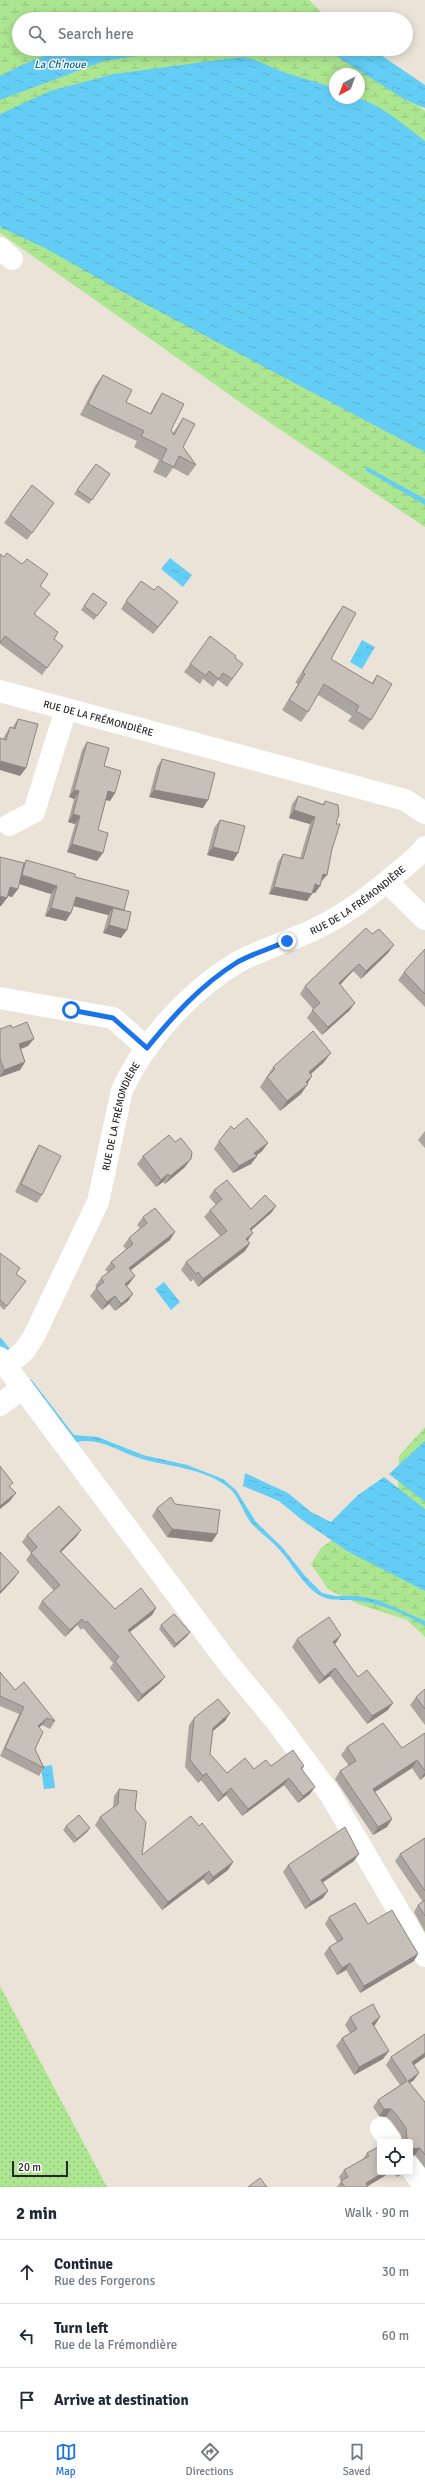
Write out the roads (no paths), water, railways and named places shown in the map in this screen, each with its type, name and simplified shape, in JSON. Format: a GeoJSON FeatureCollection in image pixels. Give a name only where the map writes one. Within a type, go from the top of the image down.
{"type":"FeatureCollection","features":[{"type":"Feature","properties":{"kind":"street","name":"RUE DE LA FRÉMONDIÈRE"},"geometry":{"type":"LineString","coordinates":[[0,690],[405,800],[425,813]]}},
{"type":"Feature","properties":{"kind":"street"},"geometry":{"type":"LineString","coordinates":[[9,825],[34,812],[66,708]]}},
{"type":"Feature","properties":{"kind":"street","name":"RUE DE LA FRÉMONDIÈRE"},"geometry":{"type":"LineString","coordinates":[[10,1360],[34,1336],[98,1202],[122,1090],[129,1074],[147,1048],[193,998],[237,963],[312,931],[364,901],[425,848]]}},
{"type":"Feature","properties":{"kind":"street"},"geometry":{"type":"LineString","coordinates":[[387,882],[425,918]]}},
{"type":"Feature","properties":{"kind":"street"},"geometry":{"type":"LineString","coordinates":[[0,998],[113,1018],[147,1048]]}},
{"type":"Feature","properties":{"kind":"street"},"geometry":{"type":"LineString","coordinates":[[10,1360],[22,1388],[219,1650],[276,1721],[330,1794],[425,1956]]}},
{"type":"Feature","properties":{"kind":"street"},"geometry":{"type":"LineString","coordinates":[[0,1405],[22,1388]]}},
{"type":"Feature","properties":{"kind":"street"},"geometry":{"type":"LineString","coordinates":[[413,2171],[425,2187]]}},
{"type":"Feature","properties":{"kind":"water","name":"La Ch'noue"},"geometry":{"type":"Polygon","coordinates":[[[44,56],[136,56],[104,61],[0,100],[0,76],[44,56]]]}},
{"type":"Feature","properties":{"kind":"water"},"geometry":{"type":"Polygon","coordinates":[[[336,56],[382,56],[425,85],[425,108],[404,99],[365,74],[365,68],[355,68],[336,56]]]}},
{"type":"Feature","properties":{"kind":"water"},"geometry":{"type":"Polygon","coordinates":[[[241,57],[246,58],[329,87],[329,104],[365,104],[366,101],[393,116],[425,141],[425,452],[119,290],[47,249],[0,227],[0,114],[50,91],[114,74],[241,57]]]}},
{"type":"Feature","properties":{"kind":"water"},"geometry":{"type":"Polygon","coordinates":[[[367,467],[425,499],[425,505],[365,470],[367,467]]]}},
{"type":"Feature","properties":{"kind":"water"},"geometry":{"type":"Polygon","coordinates":[[[170,558],[192,575],[183,587],[161,569],[170,558]]]}},
{"type":"Feature","properties":{"kind":"water"},"geometry":{"type":"Polygon","coordinates":[[[362,640],[375,647],[362,669],[350,662],[362,640]]]}},
{"type":"Feature","properties":{"kind":"water"},"geometry":{"type":"Polygon","coordinates":[[[164,1282],[180,1302],[171,1310],[155,1289],[164,1282]]]}},
{"type":"Feature","properties":{"kind":"water"},"geometry":{"type":"Polygon","coordinates":[[[31,1379],[74,1435],[98,1437],[143,1455],[187,1465],[223,1479],[236,1490],[256,1522],[282,1547],[306,1577],[322,1593],[335,1596],[358,1596],[378,1600],[425,1621],[425,1626],[402,1614],[378,1605],[355,1600],[334,1600],[319,1595],[306,1584],[281,1551],[252,1524],[246,1516],[235,1494],[228,1487],[197,1472],[142,1459],[102,1443],[85,1441],[76,1442],[30,1380],[31,1379]]]}},
{"type":"Feature","properties":{"kind":"water"},"geometry":{"type":"Polygon","coordinates":[[[425,1441],[425,1502],[389,1474],[425,1441]]]}},
{"type":"Feature","properties":{"kind":"water"},"geometry":{"type":"Polygon","coordinates":[[[245,1473],[288,1493],[311,1512],[331,1522],[358,1495],[384,1477],[425,1509],[425,1591],[347,1551],[302,1520],[279,1501],[243,1486],[245,1473]]]}},
{"type":"Feature","properties":{"kind":"water"},"geometry":{"type":"Polygon","coordinates":[[[52,1765],[55,1788],[44,1789],[41,1767],[52,1765]]]}},
{"type":"Feature","properties":{"kind":"waterway"},"geometry":{"type":"LineString","coordinates":[[0,1341],[11,1355]]}}]}
